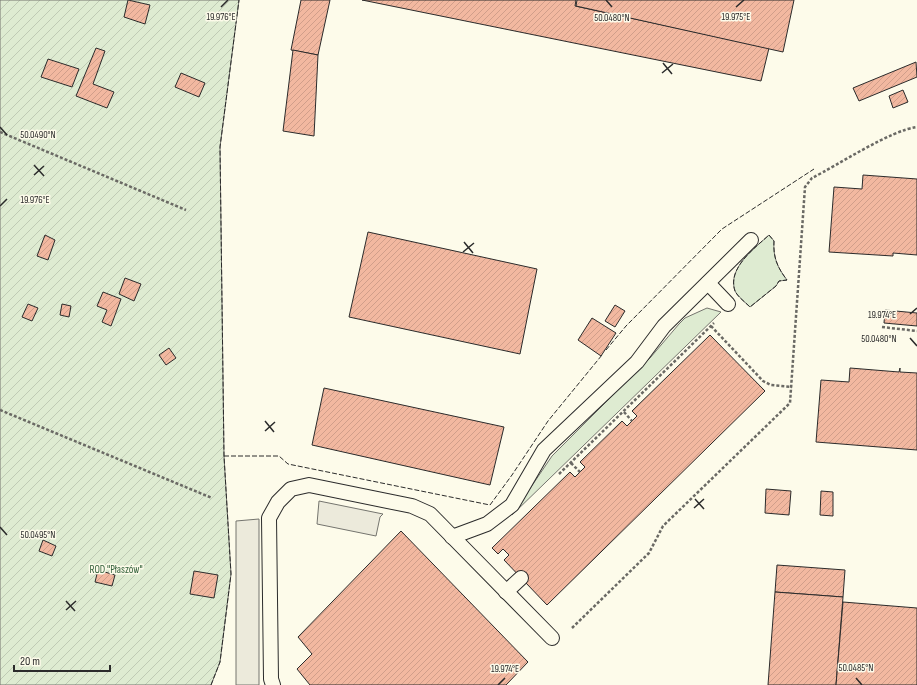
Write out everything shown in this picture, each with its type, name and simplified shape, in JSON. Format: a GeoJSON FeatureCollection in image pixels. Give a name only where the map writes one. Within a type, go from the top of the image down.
{"type":"FeatureCollection","features":[{"type":"Feature","properties":{"kind":"lane"},"geometry":{"type":"LineString","coordinates":[[452,537],[487,524],[512,505],[544,450],[637,362],[664,326],[751,240]]}},
{"type":"Feature","properties":{"kind":"lane"},"geometry":{"type":"LineString","coordinates":[[708,283],[728,304]]}},
{"type":"Feature","properties":{"kind":"lane"},"geometry":{"type":"LineString","coordinates":[[273,685],[271,679],[269,518],[278,502],[291,489],[309,485],[412,506],[430,514],[552,638]]}},
{"type":"Feature","properties":{"kind":"lane"},"geometry":{"type":"LineString","coordinates":[[506,592],[521,578]]}},
{"type":"Feature","properties":{"kind":"path"},"geometry":{"type":"LineString","coordinates":[[568,632],[649,553],[663,526],[790,403],[805,187],[812,178],[888,137],[917,127]]}},
{"type":"Feature","properties":{"kind":"path"},"geometry":{"type":"LineString","coordinates":[[0,132],[186,210]]}},
{"type":"Feature","properties":{"kind":"path"},"geometry":{"type":"LineString","coordinates":[[555,479],[716,321]]}},
{"type":"Feature","properties":{"kind":"path"},"geometry":{"type":"LineString","coordinates":[[711,326],[763,381],[771,386],[792,387]]}},
{"type":"Feature","properties":{"kind":"path"},"geometry":{"type":"LineString","coordinates":[[882,327],[917,331]]}},
{"type":"Feature","properties":{"kind":"path"},"geometry":{"type":"LineString","coordinates":[[0,410],[212,498]]}},
{"type":"Feature","properties":{"kind":"path"},"geometry":{"type":"LineString","coordinates":[[624,412],[632,421]]}},
{"type":"Feature","properties":{"kind":"path"},"geometry":{"type":"LineString","coordinates":[[571,463],[580,472]]}},
{"type":"Feature","properties":{"kind":"green space","name":"ROD \"Płaszów\""},"geometry":{"type":"Polygon","coordinates":[[[0,0],[239,0],[220,147],[224,456],[231,574],[220,662],[211,685],[0,685],[0,0]]]}},
{"type":"Feature","properties":{"kind":"green space"},"geometry":{"type":"Polygon","coordinates":[[[769,235],[774,241],[776,262],[787,280],[779,281],[776,286],[750,307],[735,291],[735,274],[750,252],[769,235]]]}},
{"type":"Feature","properties":{"kind":"green space"},"geometry":{"type":"Polygon","coordinates":[[[707,308],[721,312],[512,515],[552,456],[650,358],[685,318],[707,308]]]}},
{"type":"Feature","properties":{"kind":"shaded area"},"geometry":{"type":"Polygon","coordinates":[[[319,501],[383,514],[380,517],[376,536],[317,524],[319,501]]]}},
{"type":"Feature","properties":{"kind":"shaded area"},"geometry":{"type":"Polygon","coordinates":[[[259,519],[259,685],[236,685],[236,521],[259,519]]]}},
{"type":"Feature","properties":{"kind":"building"},"geometry":{"type":"Polygon","coordinates":[[[128,0],[150,5],[145,24],[124,17],[128,0]]]}},
{"type":"Feature","properties":{"kind":"building"},"geometry":{"type":"Polygon","coordinates":[[[301,0],[330,0],[318,55],[291,50],[301,0]]]}},
{"type":"Feature","properties":{"kind":"building"},"geometry":{"type":"Polygon","coordinates":[[[362,0],[576,0],[575,6],[769,48],[761,81],[362,0]]]}},
{"type":"Feature","properties":{"kind":"building"},"geometry":{"type":"Polygon","coordinates":[[[577,0],[794,0],[783,52],[576,6],[577,0]]]}},
{"type":"Feature","properties":{"kind":"building"},"geometry":{"type":"Polygon","coordinates":[[[96,48],[105,51],[93,84],[114,92],[107,108],[76,96],[96,48]]]}},
{"type":"Feature","properties":{"kind":"building"},"geometry":{"type":"Polygon","coordinates":[[[293,50],[318,55],[314,136],[283,131],[293,50]]]}},
{"type":"Feature","properties":{"kind":"building"},"geometry":{"type":"Polygon","coordinates":[[[48,59],[79,69],[72,87],[41,77],[48,59]]]}},
{"type":"Feature","properties":{"kind":"building"},"geometry":{"type":"Polygon","coordinates":[[[916,62],[917,77],[859,101],[853,88],[916,62]]]}},
{"type":"Feature","properties":{"kind":"building"},"geometry":{"type":"Polygon","coordinates":[[[181,73],[205,83],[199,97],[175,87],[181,73]]]}},
{"type":"Feature","properties":{"kind":"building"},"geometry":{"type":"Polygon","coordinates":[[[903,90],[908,102],[893,108],[889,96],[903,90]]]}},
{"type":"Feature","properties":{"kind":"building"},"geometry":{"type":"Polygon","coordinates":[[[863,175],[917,179],[917,255],[893,253],[893,256],[829,252],[834,187],[862,189],[863,175]]]}},
{"type":"Feature","properties":{"kind":"building"},"geometry":{"type":"Polygon","coordinates":[[[368,232],[537,269],[520,354],[349,317],[368,232]]]}},
{"type":"Feature","properties":{"kind":"building"},"geometry":{"type":"Polygon","coordinates":[[[45,235],[55,240],[48,260],[37,256],[45,235]]]}},
{"type":"Feature","properties":{"kind":"building"},"geometry":{"type":"Polygon","coordinates":[[[125,278],[141,284],[134,301],[119,294],[125,278]]]}},
{"type":"Feature","properties":{"kind":"building"},"geometry":{"type":"Polygon","coordinates":[[[103,292],[121,299],[111,326],[102,322],[107,310],[97,306],[103,292]]]}},
{"type":"Feature","properties":{"kind":"building"},"geometry":{"type":"Polygon","coordinates":[[[28,304],[38,308],[32,321],[22,317],[28,304]]]}},
{"type":"Feature","properties":{"kind":"building"},"geometry":{"type":"Polygon","coordinates":[[[62,304],[71,306],[69,317],[60,315],[62,304]]]}},
{"type":"Feature","properties":{"kind":"building"},"geometry":{"type":"Polygon","coordinates":[[[615,305],[625,311],[615,327],[605,321],[615,305]]]}},
{"type":"Feature","properties":{"kind":"building"},"geometry":{"type":"Polygon","coordinates":[[[885,310],[917,313],[917,326],[884,323],[885,310]]]}},
{"type":"Feature","properties":{"kind":"building"},"geometry":{"type":"Polygon","coordinates":[[[592,318],[616,333],[601,356],[578,340],[592,318]]]}},
{"type":"Feature","properties":{"kind":"building"},"geometry":{"type":"Polygon","coordinates":[[[710,335],[765,391],[547,605],[504,560],[509,555],[503,549],[498,554],[492,548],[570,472],[575,477],[585,467],[580,462],[622,421],[627,426],[637,416],[632,411],[710,335]]]}},
{"type":"Feature","properties":{"kind":"building"},"geometry":{"type":"Polygon","coordinates":[[[169,348],[176,358],[166,365],[159,355],[169,348]]]}},
{"type":"Feature","properties":{"kind":"building"},"geometry":{"type":"Polygon","coordinates":[[[850,368],[899,372],[900,368],[900,372],[917,373],[917,450],[816,442],[821,380],[849,382],[850,368]]]}},
{"type":"Feature","properties":{"kind":"building"},"geometry":{"type":"Polygon","coordinates":[[[324,388],[504,427],[490,485],[312,445],[324,388]]]}},
{"type":"Feature","properties":{"kind":"building"},"geometry":{"type":"Polygon","coordinates":[[[766,489],[791,491],[789,515],[765,513],[766,489]]]}},
{"type":"Feature","properties":{"kind":"building"},"geometry":{"type":"Polygon","coordinates":[[[821,491],[833,492],[833,516],[820,515],[821,491]]]}},
{"type":"Feature","properties":{"kind":"building"},"geometry":{"type":"Polygon","coordinates":[[[401,531],[528,662],[506,685],[310,685],[297,669],[312,654],[298,637],[401,531]]]}},
{"type":"Feature","properties":{"kind":"building"},"geometry":{"type":"Polygon","coordinates":[[[43,540],[56,546],[52,556],[39,551],[43,540]]]}},
{"type":"Feature","properties":{"kind":"building"},"geometry":{"type":"Polygon","coordinates":[[[777,565],[845,570],[843,597],[775,592],[777,565]]]}},
{"type":"Feature","properties":{"kind":"building"},"geometry":{"type":"Polygon","coordinates":[[[98,570],[115,575],[112,586],[95,582],[98,570]]]}},
{"type":"Feature","properties":{"kind":"building"},"geometry":{"type":"Polygon","coordinates":[[[194,571],[218,575],[214,598],[190,594],[194,571]]]}},
{"type":"Feature","properties":{"kind":"building"},"geometry":{"type":"Polygon","coordinates":[[[775,592],[843,597],[836,685],[768,685],[775,592]]]}},
{"type":"Feature","properties":{"kind":"building"},"geometry":{"type":"Polygon","coordinates":[[[843,602],[917,608],[917,685],[836,685],[843,602]]]}},
{"type":"Feature","properties":{"kind":"fence"},"geometry":{"type":"LineString","coordinates":[[211,685],[220,662],[231,574],[224,456],[220,147],[239,0]]}},
{"type":"Feature","properties":{"kind":"fence"},"geometry":{"type":"LineString","coordinates":[[606,350],[626,326],[722,229],[814,169]]}},
{"type":"Feature","properties":{"kind":"fence"},"geometry":{"type":"LineString","coordinates":[[769,235],[774,241],[776,262],[787,280],[779,281],[776,286],[750,307],[735,291],[735,274],[750,252],[769,235]]}},
{"type":"Feature","properties":{"kind":"fence"},"geometry":{"type":"LineString","coordinates":[[224,456],[279,456],[288,464],[490,505],[548,421],[602,355]]}}]}
